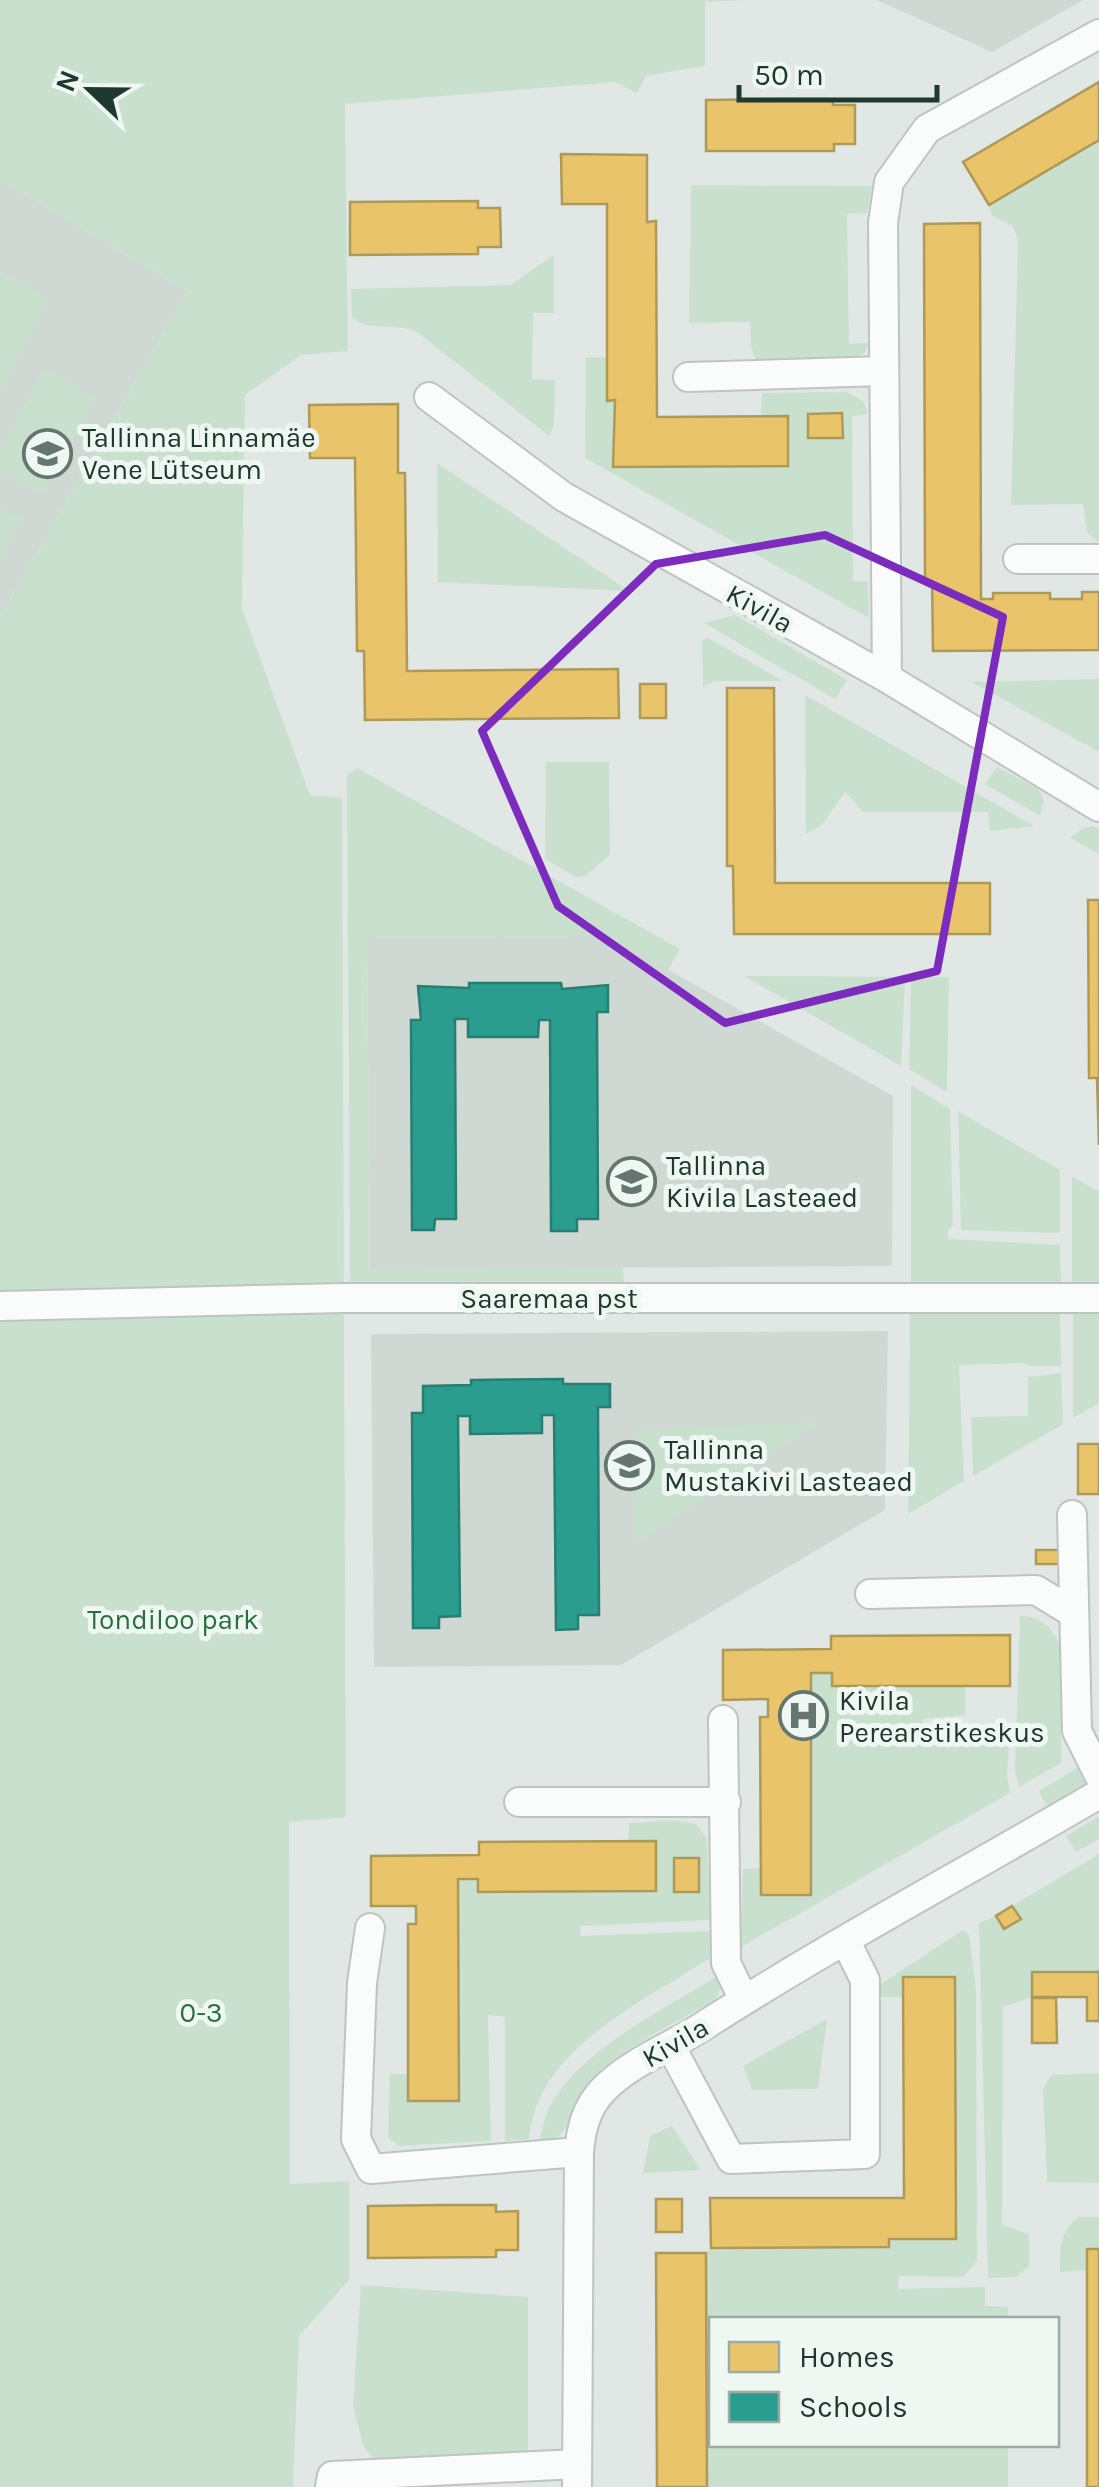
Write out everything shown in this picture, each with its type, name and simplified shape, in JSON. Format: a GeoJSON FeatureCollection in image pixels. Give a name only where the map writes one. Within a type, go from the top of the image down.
{"type":"FeatureCollection","features":[{"type":"Feature","properties":{"kind":"street"},"geometry":{"type":"LineString","coordinates":[[887,678],[882,223],[889,182],[927,129],[1099,34]]}},
{"type":"Feature","properties":{"kind":"street"},"geometry":{"type":"LineString","coordinates":[[688,376],[883,371]]}},
{"type":"Feature","properties":{"kind":"street","name":"Kivila"},"geometry":{"type":"LineString","coordinates":[[430,397],[564,497],[887,678],[1099,807]]}},
{"type":"Feature","properties":{"kind":"street"},"geometry":{"type":"LineString","coordinates":[[1018,559],[1099,559]]}},
{"type":"Feature","properties":{"kind":"street","name":"Saaremaa pst"},"geometry":{"type":"LineString","coordinates":[[0,1306],[344,1298],[1099,1298]]}},
{"type":"Feature","properties":{"kind":"street"},"geometry":{"type":"LineString","coordinates":[[1072,1515],[1076,1731],[1099,1775]]}},
{"type":"Feature","properties":{"kind":"street"},"geometry":{"type":"LineString","coordinates":[[870,1594],[1036,1590],[1072,1612]]}},
{"type":"Feature","properties":{"kind":"street"},"geometry":{"type":"LineString","coordinates":[[723,1720],[726,1963],[744,2000]]}},
{"type":"Feature","properties":{"kind":"street","name":"Kivila"},"geometry":{"type":"LineString","coordinates":[[577,2475],[579,2152],[582,2123],[600,2092],[627,2070],[672,2047],[744,2000],[1099,1794]]}},
{"type":"Feature","properties":{"kind":"street"},"geometry":{"type":"LineString","coordinates":[[519,1802],[726,1802]]}},
{"type":"Feature","properties":{"kind":"street"},"geometry":{"type":"LineString","coordinates":[[370,1928],[362,1983],[356,2139],[371,2169],[579,2152]]}},
{"type":"Feature","properties":{"kind":"street"},"geometry":{"type":"LineString","coordinates":[[672,2047],[730,2159],[866,2154],[865,1980],[846,1942]]}},
{"type":"Feature","properties":{"kind":"street"},"geometry":{"type":"LineString","coordinates":[[330,2487],[332,2476],[577,2475]]}},
{"type":"Feature","properties":{"kind":"highlighted area"},"geometry":{"type":"Polygon","coordinates":[[[825,535],[1003,617],[937,971],[725,1023],[558,906],[482,731],[656,564],[825,535]]]}},
{"type":"Feature","properties":{"kind":"shaded area"},"geometry":{"type":"Polygon","coordinates":[[[877,0],[1083,0],[992,52],[877,0]]]}},
{"type":"Feature","properties":{"kind":"shaded area","name":"Tallinna Linnamäe Vene Lütseum"},"geometry":{"type":"Polygon","coordinates":[[[0,180],[187,291],[0,616],[0,180]]]}},
{"type":"Feature","properties":{"kind":"shaded area","name":"Tallinna Kivila Lasteaed"},"geometry":{"type":"Polygon","coordinates":[[[608,936],[893,1096],[892,1266],[370,1269],[367,937],[608,936]]]}},
{"type":"Feature","properties":{"kind":"shaded area","name":"Tallinna Mustakivi Lasteaed"},"geometry":{"type":"Polygon","coordinates":[[[888,1331],[885,1510],[621,1665],[374,1667],[371,1334],[888,1331]]]}},
{"type":"Feature","properties":{"kind":"green space","name":"Tondiloo park"},"geometry":{"type":"Polygon","coordinates":[[[0,0],[746,0],[705,2],[705,66],[646,76],[637,93],[615,82],[345,104],[348,351],[301,355],[245,395],[242,609],[310,795],[342,798],[346,1817],[289,1822],[290,2184],[349,2181],[349,2280],[299,2336],[293,2487],[0,2487],[0,616],[187,291],[0,180],[0,0]]]}},
{"type":"Feature","properties":{"kind":"green space"},"geometry":{"type":"Polygon","coordinates":[[[1099,140],[1099,543],[1087,532],[1083,504],[1011,505],[1018,240],[1013,226],[992,216],[989,205],[1099,140]]]}},
{"type":"Feature","properties":{"kind":"green space"},"geometry":{"type":"Polygon","coordinates":[[[691,185],[872,186],[867,213],[847,214],[849,344],[869,343],[865,352],[854,360],[766,363],[755,358],[750,322],[689,323],[691,185]]]}},
{"type":"Feature","properties":{"kind":"green space"},"geometry":{"type":"Polygon","coordinates":[[[554,255],[554,313],[533,313],[532,379],[555,380],[554,425],[549,436],[417,332],[367,325],[352,317],[351,289],[510,285],[554,255]]]}},
{"type":"Feature","properties":{"kind":"green space"},"geometry":{"type":"Polygon","coordinates":[[[0,271],[45,296],[39,320],[0,391],[0,271]]]}},
{"type":"Feature","properties":{"kind":"green space"},"geometry":{"type":"Polygon","coordinates":[[[607,357],[608,401],[615,400],[613,467],[787,466],[788,417],[761,416],[762,393],[847,392],[863,401],[868,414],[852,416],[853,581],[868,582],[869,618],[585,458],[586,358],[607,357]]]}},
{"type":"Feature","properties":{"kind":"green space"},"geometry":{"type":"Polygon","coordinates":[[[45,369],[96,399],[42,495],[0,471],[0,449],[45,369]]]}},
{"type":"Feature","properties":{"kind":"green space"},"geometry":{"type":"Polygon","coordinates":[[[437,463],[629,591],[438,582],[437,463]]]}},
{"type":"Feature","properties":{"kind":"green space"},"geometry":{"type":"Polygon","coordinates":[[[0,507],[23,519],[0,559],[0,507]]]}},
{"type":"Feature","properties":{"kind":"green space"},"geometry":{"type":"Polygon","coordinates":[[[735,615],[847,680],[835,699],[704,623],[735,615]]]}},
{"type":"Feature","properties":{"kind":"green space"},"geometry":{"type":"Polygon","coordinates":[[[708,638],[783,681],[715,681],[703,687],[702,640],[708,638]]]}},
{"type":"Feature","properties":{"kind":"green space"},"geometry":{"type":"Polygon","coordinates":[[[1099,679],[1099,752],[972,682],[1099,679]]]}},
{"type":"Feature","properties":{"kind":"green space"},"geometry":{"type":"Polygon","coordinates":[[[805,695],[1034,826],[990,831],[988,812],[863,812],[845,792],[822,825],[806,834],[805,695]]]}},
{"type":"Feature","properties":{"kind":"green space"},"geometry":{"type":"Polygon","coordinates":[[[546,762],[609,762],[610,854],[586,876],[576,877],[545,859],[546,762]]]}},
{"type":"Feature","properties":{"kind":"green space"},"geometry":{"type":"Polygon","coordinates":[[[997,767],[1039,789],[1044,802],[1040,816],[985,784],[997,767]]]}},
{"type":"Feature","properties":{"kind":"green space"},"geometry":{"type":"Polygon","coordinates":[[[357,768],[680,949],[668,970],[608,936],[367,937],[370,1269],[623,1267],[624,1288],[350,1289],[347,775],[357,768]]]}},
{"type":"Feature","properties":{"kind":"green space"},"geometry":{"type":"Polygon","coordinates":[[[1092,826],[1099,828],[1099,854],[1070,838],[1092,826]]]}},
{"type":"Feature","properties":{"kind":"green space"},"geometry":{"type":"Polygon","coordinates":[[[744,976],[905,977],[901,1066],[744,976]]]}},
{"type":"Feature","properties":{"kind":"green space"},"geometry":{"type":"Polygon","coordinates":[[[911,977],[949,977],[947,1092],[909,1069],[911,977]]]}},
{"type":"Feature","properties":{"kind":"green space"},"geometry":{"type":"Polygon","coordinates":[[[911,1085],[950,1109],[953,1226],[948,1230],[948,1239],[1060,1245],[1061,1284],[1057,1287],[911,1288],[911,1085]]]}},
{"type":"Feature","properties":{"kind":"green space"},"geometry":{"type":"Polygon","coordinates":[[[958,1111],[1060,1170],[1060,1233],[961,1230],[958,1111]]]}},
{"type":"Feature","properties":{"kind":"green space"},"geometry":{"type":"Polygon","coordinates":[[[1072,1176],[1099,1192],[1099,1288],[1072,1283],[1072,1176]]]}},
{"type":"Feature","properties":{"kind":"green space"},"geometry":{"type":"Polygon","coordinates":[[[910,1307],[1060,1309],[1061,1366],[959,1365],[964,1481],[908,1514],[910,1307]]]}},
{"type":"Feature","properties":{"kind":"green space"},"geometry":{"type":"Polygon","coordinates":[[[1099,1307],[1099,1403],[1073,1418],[1073,1312],[1099,1307]]]}},
{"type":"Feature","properties":{"kind":"green space"},"geometry":{"type":"Polygon","coordinates":[[[1061,1373],[1063,1424],[973,1476],[971,1417],[1028,1416],[1028,1377],[1061,1373]]]}},
{"type":"Feature","properties":{"kind":"green space"},"geometry":{"type":"Polygon","coordinates":[[[819,1422],[636,1543],[635,1430],[819,1422]]]}},
{"type":"Feature","properties":{"kind":"green space"},"geometry":{"type":"Polygon","coordinates":[[[1020,1616],[1045,1624],[1061,1646],[1061,1763],[1019,1787],[1015,1772],[1020,1616]]]}},
{"type":"Feature","properties":{"kind":"green space"},"geometry":{"type":"Polygon","coordinates":[[[811,1673],[832,1673],[832,1686],[965,1686],[965,1715],[923,1719],[922,1730],[1010,1729],[1010,1793],[741,1947],[743,1869],[761,1868],[811,1894],[811,1673]]]}},
{"type":"Feature","properties":{"kind":"green space"},"geometry":{"type":"Polygon","coordinates":[[[1082,1765],[1088,1775],[1087,1784],[1047,1807],[1039,1791],[1082,1765]]]}},
{"type":"Feature","properties":{"kind":"green space"},"geometry":{"type":"Polygon","coordinates":[[[1099,1816],[1099,1839],[1076,1852],[1066,1836],[1099,1816]]]}},
{"type":"Feature","properties":{"kind":"green space"},"geometry":{"type":"Polygon","coordinates":[[[675,1820],[696,1824],[707,1839],[710,1920],[581,1926],[580,1936],[710,1931],[710,1958],[625,2011],[572,2054],[551,2079],[536,2107],[529,2139],[505,2141],[505,2017],[488,2015],[491,2141],[399,2146],[388,2137],[390,2074],[408,2074],[409,2101],[459,2100],[458,1879],[478,1879],[479,1892],[656,1891],[656,1842],[628,1841],[629,1823],[675,1820]]]}},
{"type":"Feature","properties":{"kind":"green space"},"geometry":{"type":"Polygon","coordinates":[[[1099,1854],[1099,1972],[1032,1972],[1032,1997],[1003,2007],[1002,2225],[1029,2234],[1029,2266],[1016,2277],[988,2278],[979,1923],[996,1916],[1005,1929],[1020,1919],[1012,1906],[1099,1854]]]}},
{"type":"Feature","properties":{"kind":"green space"},"geometry":{"type":"Polygon","coordinates":[[[963,1930],[969,1934],[976,1988],[977,2261],[963,2277],[899,2276],[898,2289],[985,2287],[985,2306],[1008,2307],[1008,2317],[709,2317],[709,2447],[1008,2447],[1008,2487],[707,2487],[706,2253],[711,2248],[888,2247],[889,2239],[956,2239],[955,1977],[904,1977],[903,1997],[880,1997],[881,1984],[963,1930]]]}},
{"type":"Feature","properties":{"kind":"green space"},"geometry":{"type":"Polygon","coordinates":[[[717,1976],[721,1988],[715,2000],[602,2069],[557,2139],[540,2140],[548,2110],[579,2069],[623,2034],[717,1976]]]}},
{"type":"Feature","properties":{"kind":"green space"},"geometry":{"type":"Polygon","coordinates":[[[827,2019],[818,2089],[752,2090],[743,2066],[827,2019]]]}},
{"type":"Feature","properties":{"kind":"green space"},"geometry":{"type":"Polygon","coordinates":[[[1099,2073],[1099,2183],[1047,2182],[1043,2089],[1051,2075],[1099,2073]]]}},
{"type":"Feature","properties":{"kind":"green space"},"geometry":{"type":"Polygon","coordinates":[[[672,2126],[701,2170],[643,2173],[650,2136],[672,2126]]]}},
{"type":"Feature","properties":{"kind":"green space"},"geometry":{"type":"Polygon","coordinates":[[[1079,2217],[1099,2217],[1099,2249],[1087,2250],[1087,2270],[1060,2272],[1064,2234],[1079,2217]]]}},
{"type":"Feature","properties":{"kind":"green space"},"geometry":{"type":"Polygon","coordinates":[[[361,2285],[528,2297],[528,2456],[387,2474],[364,2447],[353,2407],[361,2285]]]}},
{"type":"Feature","properties":{"kind":"building: Homes"},"geometry":{"type":"Polygon","coordinates":[[[1099,82],[1099,140],[989,205],[963,162],[1099,82]]]}},
{"type":"Feature","properties":{"kind":"building: Homes"},"geometry":{"type":"Polygon","coordinates":[[[833,99],[833,105],[855,105],[855,144],[834,144],[834,151],[706,151],[706,100],[833,99]]]}},
{"type":"Feature","properties":{"kind":"building: Homes"},"geometry":{"type":"Polygon","coordinates":[[[561,154],[647,155],[647,222],[656,221],[657,417],[788,416],[788,466],[613,467],[615,400],[607,401],[607,204],[562,204],[561,154]]]}},
{"type":"Feature","properties":{"kind":"building: Homes"},"geometry":{"type":"Polygon","coordinates":[[[478,201],[478,208],[500,208],[501,247],[478,247],[478,254],[350,255],[350,202],[478,201]]]}},
{"type":"Feature","properties":{"kind":"building: Homes"},"geometry":{"type":"Polygon","coordinates":[[[980,223],[981,599],[993,599],[993,593],[1050,593],[1050,599],[1082,599],[1082,592],[1099,592],[1099,650],[933,651],[932,581],[925,581],[924,224],[980,223]]]}},
{"type":"Feature","properties":{"kind":"building: Homes"},"geometry":{"type":"Polygon","coordinates":[[[398,404],[398,473],[405,473],[407,671],[618,669],[619,718],[365,720],[364,651],[357,651],[355,458],[310,458],[309,405],[398,404]]]}},
{"type":"Feature","properties":{"kind":"building: Homes"},"geometry":{"type":"Polygon","coordinates":[[[842,413],[843,438],[808,438],[808,414],[842,413]]]}},
{"type":"Feature","properties":{"kind":"building: Homes"},"geometry":{"type":"Polygon","coordinates":[[[640,684],[666,684],[666,718],[640,718],[640,684]]]}},
{"type":"Feature","properties":{"kind":"building: Homes"},"geometry":{"type":"Polygon","coordinates":[[[727,688],[774,688],[775,883],[990,883],[990,934],[734,934],[733,866],[727,866],[727,688]]]}},
{"type":"Feature","properties":{"kind":"building: Homes"},"geometry":{"type":"Polygon","coordinates":[[[1088,900],[1099,900],[1099,1145],[1097,1078],[1089,1078],[1088,900]]]}},
{"type":"Feature","properties":{"kind":"building: Homes"},"geometry":{"type":"Polygon","coordinates":[[[1078,1444],[1099,1444],[1099,1494],[1078,1494],[1078,1444]]]}},
{"type":"Feature","properties":{"kind":"building: Homes"},"geometry":{"type":"Polygon","coordinates":[[[1036,1550],[1060,1550],[1060,1564],[1036,1564],[1036,1550]]]}},
{"type":"Feature","properties":{"kind":"building: Homes"},"geometry":{"type":"Polygon","coordinates":[[[1010,1635],[1010,1686],[832,1686],[832,1673],[811,1673],[811,1895],[761,1895],[760,1717],[768,1717],[768,1699],[723,1700],[723,1650],[831,1649],[831,1636],[1010,1635]]]}},
{"type":"Feature","properties":{"kind":"building: Homes"},"geometry":{"type":"Polygon","coordinates":[[[656,1841],[656,1891],[478,1892],[478,1879],[458,1879],[459,2101],[408,2101],[408,1924],[416,1924],[416,1906],[371,1906],[371,1856],[479,1855],[479,1842],[656,1841]]]}},
{"type":"Feature","properties":{"kind":"building: Homes"},"geometry":{"type":"Polygon","coordinates":[[[674,1858],[699,1858],[699,1892],[674,1892],[674,1858]]]}},
{"type":"Feature","properties":{"kind":"building: Homes"},"geometry":{"type":"Polygon","coordinates":[[[1012,1906],[1021,1919],[1004,1929],[996,1916],[1012,1906]]]}},
{"type":"Feature","properties":{"kind":"building: Homes"},"geometry":{"type":"Polygon","coordinates":[[[1032,1972],[1099,1972],[1099,2021],[1087,2021],[1087,1997],[1032,1997],[1032,1972]]]}},
{"type":"Feature","properties":{"kind":"building: Homes"},"geometry":{"type":"Polygon","coordinates":[[[903,1977],[955,1977],[956,2239],[889,2239],[889,2247],[711,2248],[710,2198],[904,2198],[903,1977]]]}},
{"type":"Feature","properties":{"kind":"building: Homes"},"geometry":{"type":"Polygon","coordinates":[[[1032,1998],[1056,1998],[1057,2043],[1032,2043],[1032,1998]]]}},
{"type":"Feature","properties":{"kind":"building: Homes"},"geometry":{"type":"Polygon","coordinates":[[[656,2199],[682,2199],[682,2232],[656,2232],[656,2199]]]}},
{"type":"Feature","properties":{"kind":"building: Homes"},"geometry":{"type":"Polygon","coordinates":[[[496,2205],[496,2212],[518,2211],[518,2250],[496,2250],[496,2257],[368,2258],[368,2206],[496,2205]]]}},
{"type":"Feature","properties":{"kind":"building: Homes"},"geometry":{"type":"Polygon","coordinates":[[[1087,2249],[1099,2249],[1099,2487],[1087,2487],[1087,2249]]]}},
{"type":"Feature","properties":{"kind":"building: Homes"},"geometry":{"type":"Polygon","coordinates":[[[656,2253],[706,2253],[707,2487],[657,2487],[656,2253]]]}},
{"type":"Feature","properties":{"kind":"building: Schools"},"geometry":{"type":"Polygon","coordinates":[[[469,983],[561,983],[562,989],[608,985],[608,1012],[597,1012],[598,1219],[577,1219],[577,1231],[551,1231],[550,1020],[539,1020],[538,1037],[468,1037],[468,1019],[455,1019],[456,1219],[435,1219],[434,1230],[412,1230],[411,1020],[421,1020],[418,986],[469,988],[469,983]]]}},
{"type":"Feature","properties":{"kind":"building: Schools"},"geometry":{"type":"Polygon","coordinates":[[[563,1379],[563,1384],[610,1384],[610,1407],[598,1407],[599,1615],[578,1615],[578,1629],[556,1630],[554,1415],[542,1415],[542,1433],[470,1434],[470,1416],[458,1416],[460,1616],[439,1617],[439,1628],[413,1628],[412,1413],[423,1413],[423,1386],[471,1385],[471,1380],[563,1379]]]}},
{"type":"Feature","properties":{"kind":"place","name":"Tallinna Linnamäe Vene Lütseum"},"geometry":{"type":"Point","coordinates":[47,453]}},
{"type":"Feature","properties":{"kind":"place","name":"Tallinna Kivila Lasteaed"},"geometry":{"type":"Point","coordinates":[631,1181]}},
{"type":"Feature","properties":{"kind":"place","name":"Tallinna Mustakivi Lasteaed"},"geometry":{"type":"Point","coordinates":[629,1465]}},
{"type":"Feature","properties":{"kind":"place","name":"Kivila Perearstikeskus"},"geometry":{"type":"Point","coordinates":[804,1716]}},
{"type":"Feature","properties":{"kind":"park label","name":"0-3"},"geometry":{"type":"Point","coordinates":[201,2012]}}]}
